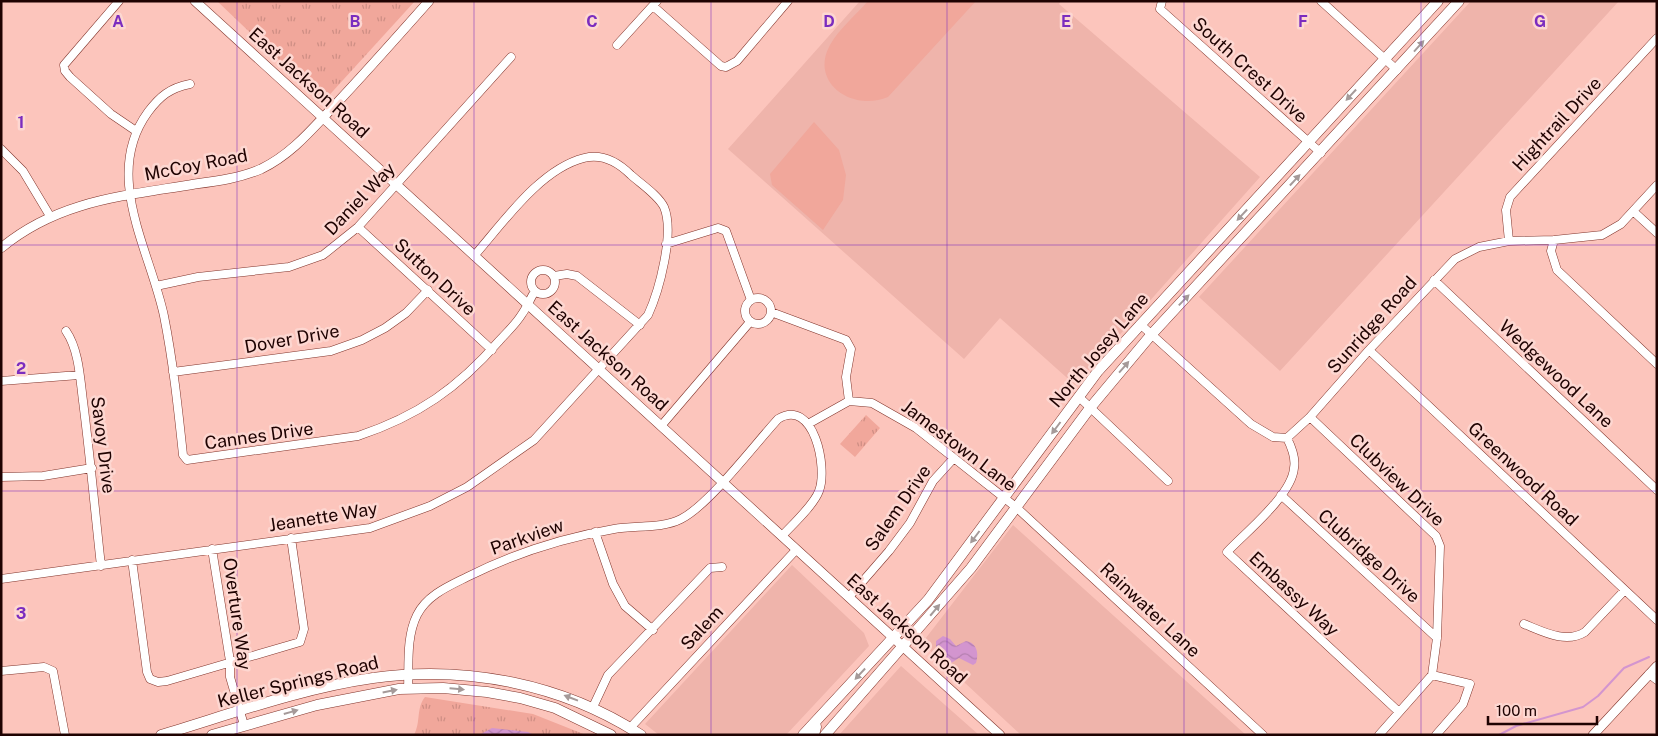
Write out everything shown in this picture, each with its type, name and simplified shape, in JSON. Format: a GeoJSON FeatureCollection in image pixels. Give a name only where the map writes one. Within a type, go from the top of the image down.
{"type":"FeatureCollection","features":[{"type":"Feature","properties":{"kind":"main road","name":"North Josey Lane"},"geometry":{"type":"LineString","coordinates":[[803,735],[928,600],[1098,371],[1438,1]]}},
{"type":"Feature","properties":{"kind":"main road","name":"North Josey Lane"},"geometry":{"type":"LineString","coordinates":[[826,734],[904,647],[971,568],[1090,408],[1151,334],[1321,153],[1459,1]]}},
{"type":"Feature","properties":{"kind":"main road","name":"Keller Springs Road"},"geometry":{"type":"LineString","coordinates":[[162,735],[240,711],[345,683],[409,674],[466,674],[566,696],[593,707],[628,731],[641,735]]}},
{"type":"Feature","properties":{"kind":"main road","name":"Keller Springs Road"},"geometry":{"type":"LineString","coordinates":[[212,735],[317,705],[408,689],[470,690],[520,698],[555,708],[611,735]]}},
{"type":"Feature","properties":{"kind":"main road"},"geometry":{"type":"LineString","coordinates":[[826,734],[828,718],[844,698],[844,692]]}},
{"type":"Feature","properties":{"kind":"main road"},"geometry":{"type":"LineString","coordinates":[[814,735],[815,722]]}},
{"type":"Feature","properties":{"kind":"street"},"geometry":{"type":"LineString","coordinates":[[119,1],[64,65],[65,71],[70,76],[112,114],[136,131]]}},
{"type":"Feature","properties":{"kind":"street","name":"East Jackson Road"},"geometry":{"type":"LineString","coordinates":[[195,1],[1000,735]]}},
{"type":"Feature","properties":{"kind":"street","name":"McCoy Road"},"geometry":{"type":"LineString","coordinates":[[1,248],[22,231],[50,216],[94,201],[237,177],[262,168],[300,143],[429,1]]}},
{"type":"Feature","properties":{"kind":"street"},"geometry":{"type":"LineString","coordinates":[[617,45],[655,4],[721,66],[726,67],[737,61],[788,1]]}},
{"type":"Feature","properties":{"kind":"street"},"geometry":{"type":"LineString","coordinates":[[1321,1],[1397,70]]}},
{"type":"Feature","properties":{"kind":"street","name":"South Crest Drive"},"geometry":{"type":"LineString","coordinates":[[1161,5],[1321,153]]}},
{"type":"Feature","properties":{"kind":"street","name":"Hightrail Drive"},"geometry":{"type":"LineString","coordinates":[[1509,241],[1506,210],[1510,197],[1657,38]]}},
{"type":"Feature","properties":{"kind":"street","name":"Daniel Way"},"geometry":{"type":"LineString","coordinates":[[156,286],[198,277],[289,267],[307,262],[336,247],[358,227],[511,57]]}},
{"type":"Feature","properties":{"kind":"street","name":"Cannes Drive"},"geometry":{"type":"LineString","coordinates":[[190,84],[173,87],[152,107],[136,131],[128,158],[129,194],[163,313],[173,372],[183,455],[187,460],[337,440],[381,428],[426,407],[452,388],[492,350],[522,315],[535,291]]}},
{"type":"Feature","properties":{"kind":"street"},"geometry":{"type":"LineString","coordinates":[[1,149],[23,171],[50,216]]}},
{"type":"Feature","properties":{"kind":"street","name":"Jeanette Way"},"geometry":{"type":"LineString","coordinates":[[1,579],[370,528],[430,506],[467,487],[534,440],[648,315],[655,301],[666,244],[666,218],[660,201],[619,163],[601,157],[585,157],[554,171],[536,187],[474,256]]}},
{"type":"Feature","properties":{"kind":"street","name":"Sunridge Road"},"geometry":{"type":"LineString","coordinates":[[1287,438],[1310,417],[1369,350],[1455,259],[1467,252],[1509,241],[1554,240],[1602,235],[1612,231],[1657,185]]}},
{"type":"Feature","properties":{"kind":"street"},"geometry":{"type":"LineString","coordinates":[[1633,211],[1657,233]]}},
{"type":"Feature","properties":{"kind":"street","name":"Sutton Drive"},"geometry":{"type":"LineString","coordinates":[[358,227],[492,350]]}},
{"type":"Feature","properties":{"kind":"street"},"geometry":{"type":"LineString","coordinates":[[666,244],[718,228],[726,231],[751,300]]}},
{"type":"Feature","properties":{"kind":"street"},"geometry":{"type":"LineString","coordinates":[[1554,240],[1551,251],[1556,270],[1657,364]]}},
{"type":"Feature","properties":{"kind":"street"},"geometry":{"type":"LineString","coordinates":[[554,276],[555,285],[551,292],[543,294],[535,291],[531,284],[534,274],[545,270],[554,276],[567,274],[577,276],[640,325]]}},
{"type":"Feature","properties":{"kind":"street","name":"Wedgewood Lane"},"geometry":{"type":"LineString","coordinates":[[1434,280],[1657,490]]}},
{"type":"Feature","properties":{"kind":"street","name":"Dover Drive"},"geometry":{"type":"LineString","coordinates":[[173,372],[331,351],[362,340],[385,328],[406,313],[428,290]]}},
{"type":"Feature","properties":{"kind":"street"},"geometry":{"type":"LineString","coordinates":[[751,300],[759,299],[766,302],[771,312],[839,335],[846,340],[851,349],[846,378],[849,401],[808,424],[822,461],[821,484],[818,493],[782,536]]}},
{"type":"Feature","properties":{"kind":"street"},"geometry":{"type":"LineString","coordinates":[[750,322],[745,310],[751,300]]}},
{"type":"Feature","properties":{"kind":"street"},"geometry":{"type":"LineString","coordinates":[[750,322],[761,324],[768,320],[771,312]]}},
{"type":"Feature","properties":{"kind":"street"},"geometry":{"type":"LineString","coordinates":[[661,426],[750,322]]}},
{"type":"Feature","properties":{"kind":"street"},"geometry":{"type":"LineString","coordinates":[[1140,324],[1250,424],[1273,437],[1287,438]]}},
{"type":"Feature","properties":{"kind":"street","name":"Savoy Drive"},"geometry":{"type":"LineString","coordinates":[[66,331],[73,341],[79,375],[92,468],[101,566]]}},
{"type":"Feature","properties":{"kind":"street","name":"Greenwood Road"},"geometry":{"type":"LineString","coordinates":[[1369,350],[1657,620]]}},
{"type":"Feature","properties":{"kind":"street"},"geometry":{"type":"LineString","coordinates":[[1,381],[79,375]]}},
{"type":"Feature","properties":{"kind":"street"},"geometry":{"type":"LineString","coordinates":[[1079,397],[1168,481]]}},
{"type":"Feature","properties":{"kind":"street","name":"Jamestown Lane"},"geometry":{"type":"LineString","coordinates":[[849,401],[872,403],[916,428],[1017,508]]}},
{"type":"Feature","properties":{"kind":"street","name":"Parkview"},"geometry":{"type":"LineString","coordinates":[[408,689],[410,634],[417,615],[425,602],[448,586],[499,560],[538,546],[595,532],[666,523],[681,519],[696,508],[722,482],[778,419],[791,414],[800,416],[808,424]]}},
{"type":"Feature","properties":{"kind":"street","name":"Clubview Drive"},"geometry":{"type":"LineString","coordinates":[[1310,417],[1436,536],[1440,546],[1437,638],[1432,675]]}},
{"type":"Feature","properties":{"kind":"street","name":"Embassy Way"},"geometry":{"type":"LineString","coordinates":[[1287,438],[1295,467],[1281,495],[1228,552],[1399,712]]}},
{"type":"Feature","properties":{"kind":"street","name":"Salem Drive"},"geometry":{"type":"LineString","coordinates":[[849,597],[889,551],[910,523],[934,481],[953,459]]}},
{"type":"Feature","properties":{"kind":"street"},"geometry":{"type":"LineString","coordinates":[[1,477],[42,476],[92,468]]}},
{"type":"Feature","properties":{"kind":"street","name":"Clubridge Drive"},"geometry":{"type":"LineString","coordinates":[[1281,495],[1437,638]]}},
{"type":"Feature","properties":{"kind":"street","name":"Rainwater Lane"},"geometry":{"type":"LineString","coordinates":[[1017,508],[1263,735]]}},
{"type":"Feature","properties":{"kind":"street"},"geometry":{"type":"LineString","coordinates":[[595,532],[614,584],[625,606],[653,630]]}},
{"type":"Feature","properties":{"kind":"street"},"geometry":{"type":"LineString","coordinates":[[132,560],[147,672],[150,679],[158,682],[167,682],[230,661],[300,642],[303,637],[304,628],[291,538]]}},
{"type":"Feature","properties":{"kind":"street","name":"Overture Way"},"geometry":{"type":"LineString","coordinates":[[212,549],[230,661],[230,677],[244,725]]}},
{"type":"Feature","properties":{"kind":"street","name":"Salem"},"geometry":{"type":"LineString","coordinates":[[628,731],[796,550]]}},
{"type":"Feature","properties":{"kind":"street"},"geometry":{"type":"LineString","coordinates":[[593,707],[608,675],[653,630],[710,568],[722,567]]}},
{"type":"Feature","properties":{"kind":"street"},"geometry":{"type":"LineString","coordinates":[[1524,624],[1563,638],[1577,637],[1585,632],[1624,591]]}},
{"type":"Feature","properties":{"kind":"street"},"geometry":{"type":"LineString","coordinates":[[1592,735],[1657,666]]}},
{"type":"Feature","properties":{"kind":"street"},"geometry":{"type":"LineString","coordinates":[[1,671],[44,667],[53,672],[65,735]]}},
{"type":"Feature","properties":{"kind":"street"},"geometry":{"type":"LineString","coordinates":[[1649,674],[1657,680]]}},
{"type":"Feature","properties":{"kind":"street"},"geometry":{"type":"LineString","coordinates":[[1379,735],[1432,675],[1470,684],[1463,704],[1436,735]]}},
{"type":"Feature","properties":{"kind":"shaded area"},"geometry":{"type":"Polygon","coordinates":[[[860,1],[1061,1],[1059,4],[1260,177],[1075,385],[1000,318],[964,359],[728,149],[860,1]]]}},
{"type":"Feature","properties":{"kind":"shaded area"},"geometry":{"type":"Polygon","coordinates":[[[1471,1],[1619,1],[1280,371],[1199,297],[1471,1]]]}},
{"type":"Feature","properties":{"kind":"shaded area"},"geometry":{"type":"Polygon","coordinates":[[[1013,525],[1246,735],[1021,735],[922,643],[1013,525]]]}},
{"type":"Feature","properties":{"kind":"shaded area"},"geometry":{"type":"Polygon","coordinates":[[[792,565],[864,633],[869,646],[786,735],[659,735],[645,724],[792,565]]]}},
{"type":"Feature","properties":{"kind":"shaded area"},"geometry":{"type":"Polygon","coordinates":[[[901,666],[979,735],[839,735],[901,666]]]}},
{"type":"Feature","properties":{"kind":"green space"},"geometry":{"type":"Polygon","coordinates":[[[217,1],[415,1],[323,102],[217,1]]]}},
{"type":"Feature","properties":{"kind":"green space"},"geometry":{"type":"Polygon","coordinates":[[[868,1],[976,1],[888,97],[875,101],[861,101],[838,91],[830,82],[825,71],[825,59],[834,39],[868,1]]]}},
{"type":"Feature","properties":{"kind":"green space"},"geometry":{"type":"Polygon","coordinates":[[[814,122],[839,150],[846,175],[843,200],[823,230],[772,185],[770,174],[814,122]]]}},
{"type":"Feature","properties":{"kind":"green space"},"geometry":{"type":"Polygon","coordinates":[[[866,415],[880,428],[855,457],[840,444],[866,415]]]}},
{"type":"Feature","properties":{"kind":"green space"},"geometry":{"type":"Polygon","coordinates":[[[425,697],[533,714],[586,735],[414,735],[420,706],[425,697]]]}},
{"type":"Feature","properties":{"kind":"water"},"geometry":{"type":"Polygon","coordinates":[[[943,636],[950,639],[956,646],[966,641],[973,644],[977,652],[976,663],[973,665],[959,658],[948,665],[936,654],[936,641],[943,636]]]}},
{"type":"Feature","properties":{"kind":"water"},"geometry":{"type":"Polygon","coordinates":[[[492,728],[528,732],[534,735],[479,735],[492,728]]]}},
{"type":"Feature","properties":{"kind":"waterway"},"geometry":{"type":"LineString","coordinates":[[1499,735],[1516,726],[1583,707],[1598,696],[1624,668],[1649,657]]}}]}
